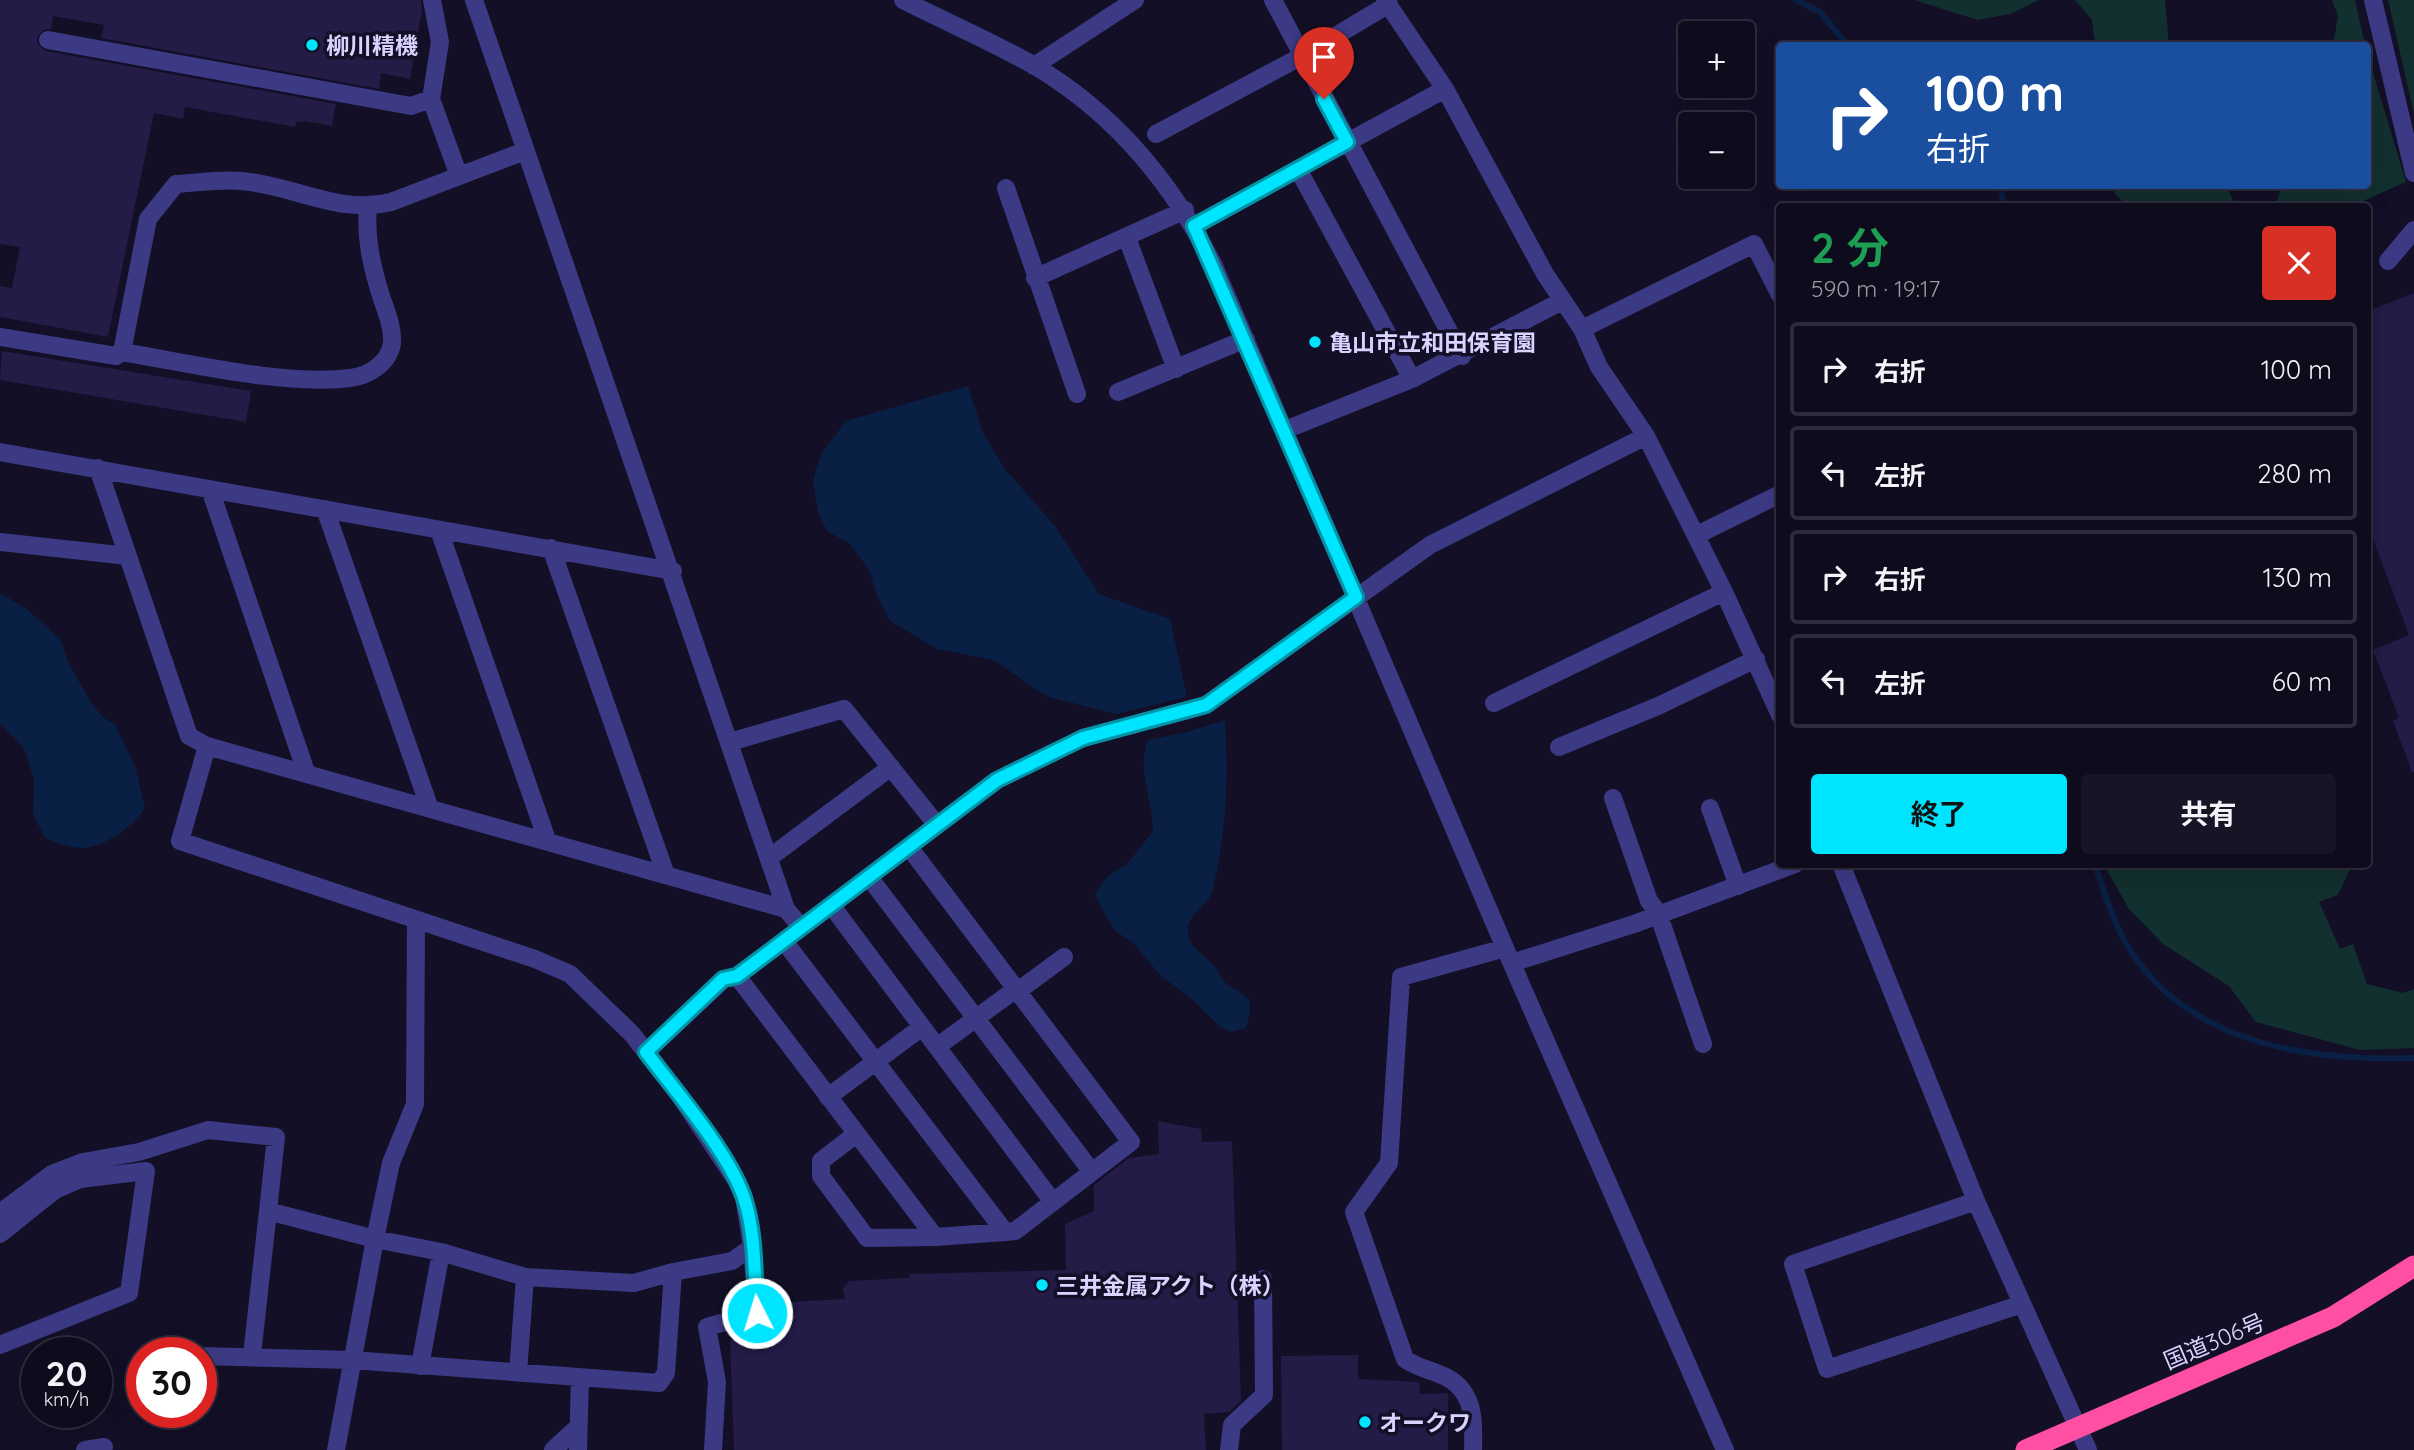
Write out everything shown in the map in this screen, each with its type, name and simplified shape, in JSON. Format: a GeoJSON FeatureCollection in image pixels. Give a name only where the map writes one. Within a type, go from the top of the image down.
{"type":"FeatureCollection","features":[{"type":"Feature","properties":{"kind":"highway","name":"国道306号"},"geometry":{"type":"LineString","coordinates":[[2026,1450],[2333,1317],[2414,1266]]}},
{"type":"Feature","properties":{"kind":"street"},"geometry":{"type":"LineString","coordinates":[[432,0],[440,42],[431,99],[459,176]]}},
{"type":"Feature","properties":{"kind":"street"},"geometry":{"type":"LineString","coordinates":[[474,0],[673,571],[786,909],[801,927]]}},
{"type":"Feature","properties":{"kind":"street"},"geometry":{"type":"LineString","coordinates":[[903,0],[1034,66],[1098,112],[1132,144],[1185,209],[1246,339],[1508,956],[1725,1450]]}},
{"type":"Feature","properties":{"kind":"street"},"geometry":{"type":"LineString","coordinates":[[1034,66],[1136,0]]}},
{"type":"Feature","properties":{"kind":"street"},"geometry":{"type":"LineString","coordinates":[[1273,0],[1462,356]]}},
{"type":"Feature","properties":{"kind":"street"},"geometry":{"type":"LineString","coordinates":[[2373,0],[2414,173]]}},
{"type":"Feature","properties":{"kind":"street"},"geometry":{"type":"LineString","coordinates":[[1156,134],[1302,56],[1387,2],[1445,89],[1562,301],[1582,329],[1599,367],[1646,436],[1697,535],[1776,706]]}},
{"type":"Feature","properties":{"kind":"street"},"geometry":{"type":"LineString","coordinates":[[48,40],[411,106],[431,99]]}},
{"type":"Feature","properties":{"kind":"street"},"geometry":{"type":"LineString","coordinates":[[1194,226],[1445,89]]}},
{"type":"Feature","properties":{"kind":"street"},"geometry":{"type":"LineString","coordinates":[[122,352],[148,219],[176,184],[242,181],[328,202],[369,207],[525,151]]}},
{"type":"Feature","properties":{"kind":"street"},"geometry":{"type":"LineString","coordinates":[[1298,169],[1412,379]]}},
{"type":"Feature","properties":{"kind":"street"},"geometry":{"type":"LineString","coordinates":[[1006,188],[1077,394]]}},
{"type":"Feature","properties":{"kind":"street"},"geometry":{"type":"LineString","coordinates":[[0,337],[116,356],[122,352],[229,370],[298,377],[352,378],[379,366],[388,358],[392,342],[389,322],[371,263],[369,207]]}},
{"type":"Feature","properties":{"kind":"street"},"geometry":{"type":"LineString","coordinates":[[1035,278],[1127,239],[1185,209]]}},
{"type":"Feature","properties":{"kind":"street"},"geometry":{"type":"LineString","coordinates":[[2388,261],[2414,230]]}},
{"type":"Feature","properties":{"kind":"street"},"geometry":{"type":"LineString","coordinates":[[1127,239],[1176,369]]}},
{"type":"Feature","properties":{"kind":"street"},"geometry":{"type":"LineString","coordinates":[[1582,329],[1754,244],[1776,287]]}},
{"type":"Feature","properties":{"kind":"street"},"geometry":{"type":"LineString","coordinates":[[1285,430],[1462,356],[1562,301]]}},
{"type":"Feature","properties":{"kind":"street"},"geometry":{"type":"LineString","coordinates":[[1118,392],[1246,339]]}},
{"type":"Feature","properties":{"kind":"street"},"geometry":{"type":"LineString","coordinates":[[646,1052],[723,979],[737,976],[997,780],[1083,738],[1206,705],[1430,545],[1646,436]]}},
{"type":"Feature","properties":{"kind":"street"},"geometry":{"type":"LineString","coordinates":[[0,452],[673,571]]}},
{"type":"Feature","properties":{"kind":"street"},"geometry":{"type":"LineString","coordinates":[[98,468],[189,736],[207,746],[786,909]]}},
{"type":"Feature","properties":{"kind":"street"},"geometry":{"type":"LineString","coordinates":[[210,489],[306,772]]}},
{"type":"Feature","properties":{"kind":"street"},"geometry":{"type":"LineString","coordinates":[[1697,535],[1776,496]]}},
{"type":"Feature","properties":{"kind":"street"},"geometry":{"type":"LineString","coordinates":[[325,509],[430,809]]}},
{"type":"Feature","properties":{"kind":"street"},"geometry":{"type":"LineString","coordinates":[[439,530],[547,840]]}},
{"type":"Feature","properties":{"kind":"street"},"geometry":{"type":"LineString","coordinates":[[0,542],[128,556]]}},
{"type":"Feature","properties":{"kind":"street"},"geometry":{"type":"LineString","coordinates":[[551,548],[666,875]]}},
{"type":"Feature","properties":{"kind":"street"},"geometry":{"type":"LineString","coordinates":[[1494,703],[1724,592]]}},
{"type":"Feature","properties":{"kind":"street"},"geometry":{"type":"LineString","coordinates":[[1559,747],[1658,706],[1756,659]]}},
{"type":"Feature","properties":{"kind":"street"},"geometry":{"type":"LineString","coordinates":[[730,742],[844,709],[937,825]]}},
{"type":"Feature","properties":{"kind":"street"},"geometry":{"type":"LineString","coordinates":[[207,746],[180,841],[535,959],[570,974],[646,1052],[736,1181],[744,1197],[752,1247],[757,1313],[707,1327],[717,1382],[713,1450]]}},
{"type":"Feature","properties":{"kind":"street"},"geometry":{"type":"LineString","coordinates":[[769,858],[891,767]]}},
{"type":"Feature","properties":{"kind":"street"},"geometry":{"type":"LineString","coordinates":[[1613,799],[1649,901],[1658,913],[1703,1044]]}},
{"type":"Feature","properties":{"kind":"street"},"geometry":{"type":"LineString","coordinates":[[1710,808],[1738,886]]}},
{"type":"Feature","properties":{"kind":"street"},"geometry":{"type":"LineString","coordinates":[[856,1134],[821,1161],[821,1176],[867,1238],[935,1237],[1015,1231],[1131,1142],[909,846]]}},
{"type":"Feature","properties":{"kind":"street"},"geometry":{"type":"LineString","coordinates":[[1473,1450],[1474,1412],[1461,1389],[1448,1378],[1405,1359],[1354,1212],[1389,1163],[1401,977],[1508,956],[1634,924],[1785,868]]}},
{"type":"Feature","properties":{"kind":"street"},"geometry":{"type":"LineString","coordinates":[[1843,868],[1976,1201],[2088,1450]]}},
{"type":"Feature","properties":{"kind":"street"},"geometry":{"type":"LineString","coordinates":[[869,877],[1093,1172]]}},
{"type":"Feature","properties":{"kind":"street"},"geometry":{"type":"LineString","coordinates":[[831,905],[1053,1202]]}},
{"type":"Feature","properties":{"kind":"street"},"geometry":{"type":"LineString","coordinates":[[335,1450],[391,1163],[415,1104],[416,920]]}},
{"type":"Feature","properties":{"kind":"street"},"geometry":{"type":"LineString","coordinates":[[783,941],[1005,1232]]}},
{"type":"Feature","properties":{"kind":"street"},"geometry":{"type":"LineString","coordinates":[[937,1046],[1064,957]]}},
{"type":"Feature","properties":{"kind":"street"},"geometry":{"type":"LineString","coordinates":[[737,976],[935,1237]]}},
{"type":"Feature","properties":{"kind":"street"},"geometry":{"type":"LineString","coordinates":[[828,1097],[922,1027]]}},
{"type":"Feature","properties":{"kind":"street"},"geometry":{"type":"LineString","coordinates":[[0,1213],[52,1174],[83,1162],[139,1152],[208,1130],[276,1137],[252,1355]]}},
{"type":"Feature","properties":{"kind":"street"},"geometry":{"type":"LineString","coordinates":[[0,1234],[55,1190],[80,1179],[146,1171],[129,1293],[0,1345]]}},
{"type":"Feature","properties":{"kind":"street"},"geometry":{"type":"LineString","coordinates":[[1976,1201],[1793,1264],[1827,1369],[2022,1304]]}},
{"type":"Feature","properties":{"kind":"street"},"geometry":{"type":"LineString","coordinates":[[268,1211],[375,1239],[441,1252],[525,1277],[634,1283],[673,1272],[732,1261],[752,1247]]}},
{"type":"Feature","properties":{"kind":"street"},"geometry":{"type":"LineString","coordinates":[[421,1366],[441,1252]]}},
{"type":"Feature","properties":{"kind":"street"},"geometry":{"type":"LineString","coordinates":[[217,1356],[352,1360],[659,1383],[667,1373],[673,1272]]}},
{"type":"Feature","properties":{"kind":"street"},"geometry":{"type":"LineString","coordinates":[[518,1372],[525,1277]]}},
{"type":"Feature","properties":{"kind":"street"},"geometry":{"type":"LineString","coordinates":[[1228,1450],[1232,1425],[1264,1395],[1263,1279]]}},
{"type":"Feature","properties":{"kind":"street"},"geometry":{"type":"LineString","coordinates":[[578,1450],[580,1378]]}},
{"type":"Feature","properties":{"kind":"street"},"geometry":{"type":"LineString","coordinates":[[554,1450],[577,1428]]}},
{"type":"Feature","properties":{"kind":"street"},"geometry":{"type":"LineString","coordinates":[[86,1450],[104,1447]]}},
{"type":"Feature","properties":{"kind":"green space"},"geometry":{"type":"Polygon","coordinates":[[[1914,0],[2039,0],[2010,14],[1978,20],[1914,0]]]}},
{"type":"Feature","properties":{"kind":"green space"},"geometry":{"type":"Polygon","coordinates":[[[2075,0],[2165,0],[2169,42],[2095,42],[2092,20],[2075,0]]]}},
{"type":"Feature","properties":{"kind":"green space"},"geometry":{"type":"Polygon","coordinates":[[[2332,0],[2355,0],[2364,42],[2334,42],[2338,16],[2332,0]]]}},
{"type":"Feature","properties":{"kind":"green space"},"geometry":{"type":"Polygon","coordinates":[[[2388,0],[2414,0],[2414,114],[2388,0]]]}},
{"type":"Feature","properties":{"kind":"green space"},"geometry":{"type":"Polygon","coordinates":[[[2371,66],[2406,182],[2359,203],[2276,203],[2281,189],[2371,189],[2371,66]]]}},
{"type":"Feature","properties":{"kind":"green space"},"geometry":{"type":"Polygon","coordinates":[[[2113,189],[2228,189],[2234,203],[2125,203],[2113,189]]]}},
{"type":"Feature","properties":{"kind":"green space"},"geometry":{"type":"Polygon","coordinates":[[[2106,868],[2351,868],[2338,895],[2319,902],[2340,949],[2353,944],[2367,984],[2403,993],[2414,989],[2414,1048],[2360,1050],[2256,1022],[2229,986],[2163,944],[2129,909],[2106,868]]]}},
{"type":"Feature","properties":{"kind":"water"},"geometry":{"type":"Polygon","coordinates":[[[968,386],[983,433],[1005,469],[1055,526],[1099,594],[1170,619],[1187,697],[1116,714],[1046,696],[994,660],[937,649],[890,621],[877,596],[869,570],[850,544],[827,531],[818,512],[813,481],[821,454],[846,421],[968,386]]]}},
{"type":"Feature","properties":{"kind":"water"},"geometry":{"type":"Polygon","coordinates":[[[0,593],[27,609],[60,639],[69,664],[92,704],[103,717],[115,725],[135,766],[145,807],[134,821],[109,840],[90,847],[77,848],[45,838],[33,814],[34,780],[24,748],[0,723],[0,593]]]}},
{"type":"Feature","properties":{"kind":"water"},"geometry":{"type":"Polygon","coordinates":[[[1225,720],[1225,804],[1218,867],[1211,895],[1190,920],[1188,932],[1192,943],[1217,969],[1222,979],[1249,1000],[1246,1028],[1231,1032],[1220,1027],[1192,999],[1161,976],[1132,942],[1114,930],[1095,895],[1107,877],[1128,863],[1153,831],[1144,773],[1148,740],[1225,720]]]}},
{"type":"Feature","properties":{"kind":"building"},"geometry":{"type":"Polygon","coordinates":[[[0,0],[421,0],[422,10],[410,79],[381,73],[379,89],[101,38],[104,25],[53,16],[51,29],[44,30],[37,37],[38,44],[46,51],[336,104],[332,126],[305,121],[296,122],[295,127],[185,107],[183,119],[154,113],[108,337],[0,317],[0,286],[12,288],[20,247],[0,244],[0,0]]]}},
{"type":"Feature","properties":{"kind":"building"},"geometry":{"type":"Polygon","coordinates":[[[2414,293],[2414,772],[2393,721],[2399,718],[2373,650],[2409,635],[2371,534],[2371,310],[2414,293]]]}},
{"type":"Feature","properties":{"kind":"building"},"geometry":{"type":"Polygon","coordinates":[[[2,351],[251,391],[246,422],[0,380],[2,351]]]}},
{"type":"Feature","properties":{"kind":"building","name":"三井金属アクト（株）"},"geometry":{"type":"Polygon","coordinates":[[[1158,1121],[1201,1129],[1202,1142],[1232,1141],[1241,1401],[1229,1412],[1204,1414],[1206,1450],[734,1450],[730,1340],[764,1338],[764,1322],[768,1313],[767,1293],[788,1291],[788,1302],[845,1299],[843,1289],[849,1281],[909,1278],[910,1274],[1066,1270],[1065,1224],[1094,1211],[1094,1185],[1129,1158],[1159,1154],[1158,1121]]]}},
{"type":"Feature","properties":{"kind":"building","name":"オークワ"},"geometry":{"type":"Polygon","coordinates":[[[1358,1355],[1358,1379],[1419,1382],[1420,1394],[1448,1393],[1448,1450],[1282,1450],[1281,1356],[1358,1355]]]}},
{"type":"Feature","properties":{"kind":"waterway"},"geometry":{"type":"LineString","coordinates":[[1796,0],[1820,12],[1845,42]]}},
{"type":"Feature","properties":{"kind":"waterway"},"geometry":{"type":"LineString","coordinates":[[2001,189],[2003,203]]}},
{"type":"Feature","properties":{"kind":"waterway"},"geometry":{"type":"LineString","coordinates":[[2096,868],[2126,944],[2158,984],[2188,1009],[2222,1028],[2258,1042],[2296,1051],[2336,1056],[2414,1058]]}},
{"type":"Feature","properties":{"kind":"place","name":"柳川精機"},"geometry":{"type":"Point","coordinates":[312,45]}},
{"type":"Feature","properties":{"kind":"place","name":"亀山市立和田保育園"},"geometry":{"type":"Point","coordinates":[1315,342]}},
{"type":"Feature","properties":{"kind":"place","name":"三井金属アクト（株）"},"geometry":{"type":"Point","coordinates":[1042,1285]}},
{"type":"Feature","properties":{"kind":"place","name":"オークワ"},"geometry":{"type":"Point","coordinates":[1365,1422]}},
{"type":"Feature","properties":{"kind":"route"},"geometry":{"type":"LineString","coordinates":[[757,1313],[752,1247],[744,1197],[719,1153],[646,1052],[723,979],[737,976],[997,780],[1083,738],[1206,705],[1356,597],[1214,266],[1194,226],[1347,142],[1324,99]]}}]}
